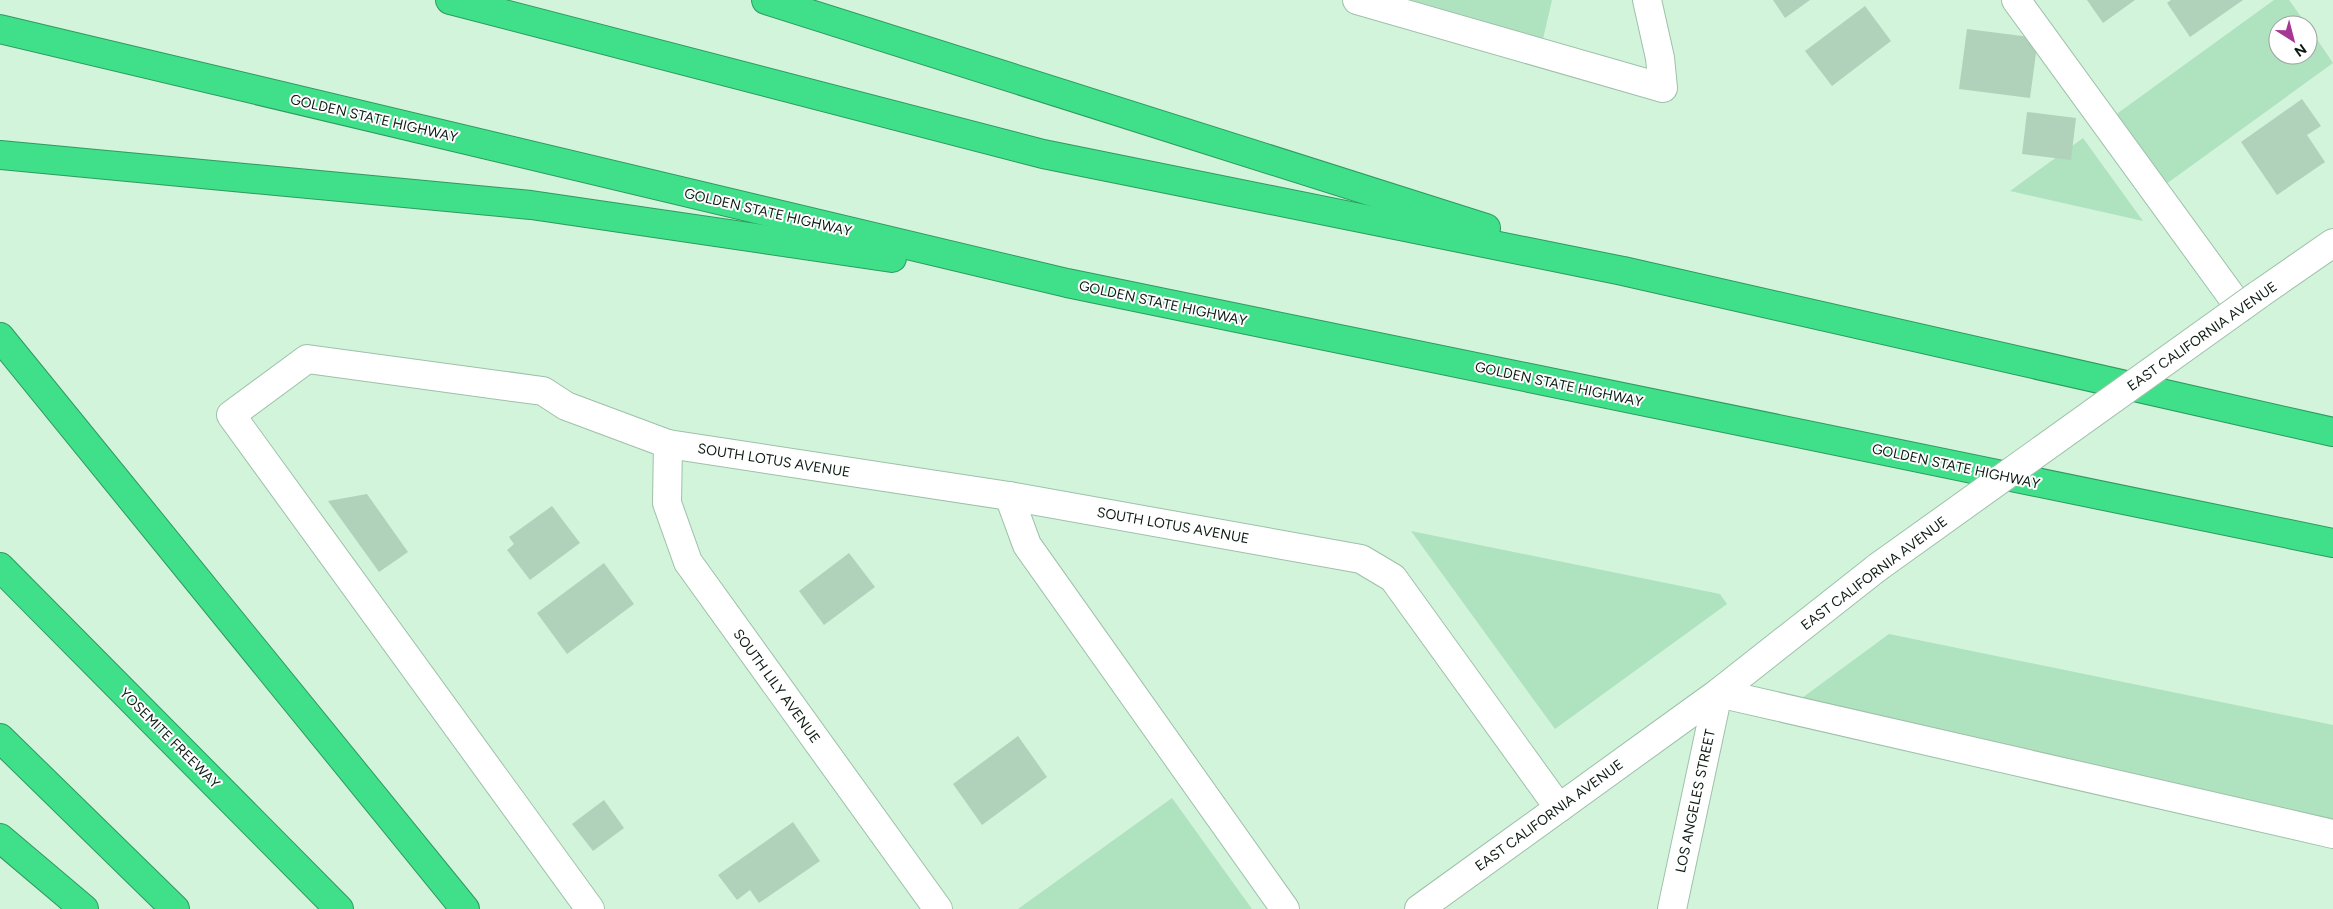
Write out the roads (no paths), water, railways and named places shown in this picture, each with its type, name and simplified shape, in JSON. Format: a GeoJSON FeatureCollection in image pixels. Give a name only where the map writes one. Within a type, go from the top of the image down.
{"type":"FeatureCollection","features":[{"type":"Feature","properties":{"kind":"highway"},"geometry":{"type":"LineString","coordinates":[[450,0],[1043,154],[1623,271],[2333,432]]}},
{"type":"Feature","properties":{"kind":"highway"},"geometry":{"type":"LineString","coordinates":[[766,0],[1623,271]]}},
{"type":"Feature","properties":{"kind":"highway","name":"GOLDEN STATE HIGHWAY"},"geometry":{"type":"LineString","coordinates":[[0,29],[1067,283],[2333,543]]}},
{"type":"Feature","properties":{"kind":"highway"},"geometry":{"type":"LineString","coordinates":[[0,155],[531,205],[1067,283]]}},
{"type":"Feature","properties":{"kind":"highway"},"geometry":{"type":"LineString","coordinates":[[0,337],[465,909]]}},
{"type":"Feature","properties":{"kind":"highway","name":"YOSEMITE FREEWAY"},"geometry":{"type":"LineString","coordinates":[[0,567],[339,909]]}},
{"type":"Feature","properties":{"kind":"highway"},"geometry":{"type":"LineString","coordinates":[[0,738],[174,909]]}},
{"type":"Feature","properties":{"kind":"highway"},"geometry":{"type":"LineString","coordinates":[[0,838],[84,909]]}},
{"type":"Feature","properties":{"kind":"street"},"geometry":{"type":"LineString","coordinates":[[1357,0],[1663,88],[1660,58],[1647,0]]}},
{"type":"Feature","properties":{"kind":"street"},"geometry":{"type":"LineString","coordinates":[[2016,0],[2249,302]]}},
{"type":"Feature","properties":{"kind":"street","name":"EAST CALIFORNIA AVENUE"},"geometry":{"type":"LineString","coordinates":[[1419,909],[1718,694],[1878,567],[2333,243]]}},
{"type":"Feature","properties":{"kind":"street","name":"SOUTH LOTUS AVENUE"},"geometry":{"type":"LineString","coordinates":[[590,909],[231,415],[307,359],[543,391],[566,406],[668,444],[1009,496],[1361,559],[1393,578],[1560,808]]}},
{"type":"Feature","properties":{"kind":"street","name":"SOUTH LILY AVENUE"},"geometry":{"type":"LineString","coordinates":[[668,444],[667,503],[688,562],[938,909]]}},
{"type":"Feature","properties":{"kind":"street"},"geometry":{"type":"LineString","coordinates":[[1009,496],[1027,545],[1285,909]]}},
{"type":"Feature","properties":{"kind":"street"},"geometry":{"type":"LineString","coordinates":[[1718,694],[2333,834]]}},
{"type":"Feature","properties":{"kind":"street","name":"LOS ANGELES STREET"},"geometry":{"type":"LineString","coordinates":[[1672,909],[1718,694]]}}]}
